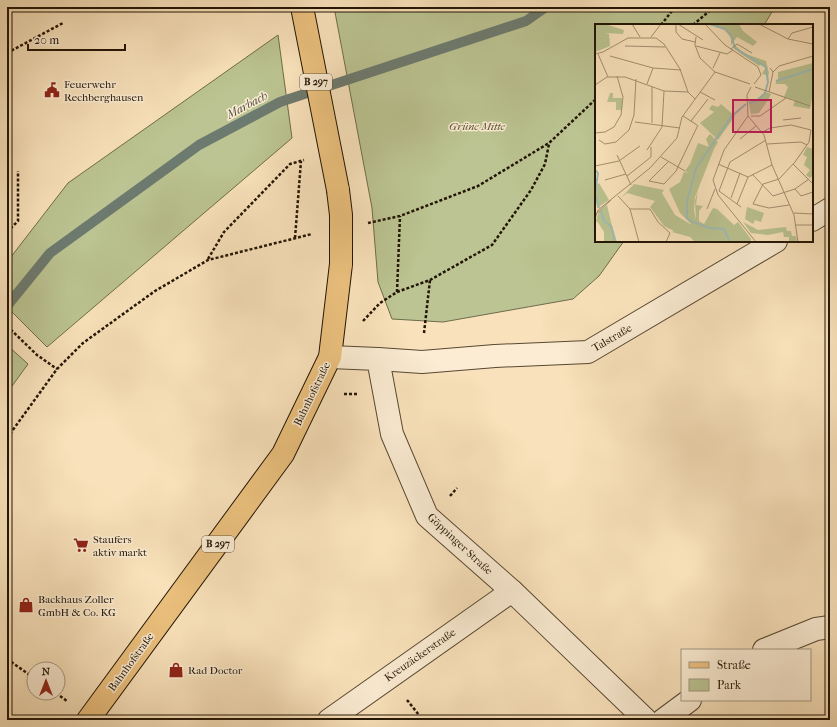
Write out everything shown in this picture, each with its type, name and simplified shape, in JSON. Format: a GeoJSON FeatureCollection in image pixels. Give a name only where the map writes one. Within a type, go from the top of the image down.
{"type":"FeatureCollection","features":[{"type":"Feature","properties":{"kind":"main road","name":"Bahnhofstraße"},"geometry":{"type":"LineString","coordinates":[[88,720],[283,454],[330,357],[341,264],[341,215],[338,190],[325,132],[302,7]]}},
{"type":"Feature","properties":{"kind":"street"},"geometry":{"type":"LineString","coordinates":[[813,219],[830,210]]}},
{"type":"Feature","properties":{"kind":"street","name":"Talstraße"},"geometry":{"type":"LineString","coordinates":[[378,360],[422,362],[495,356],[588,352],[774,242]]}},
{"type":"Feature","properties":{"kind":"street"},"geometry":{"type":"LineString","coordinates":[[330,357],[378,360]]}},
{"type":"Feature","properties":{"kind":"street","name":"Göppinger Straße"},"geometry":{"type":"LineString","coordinates":[[378,360],[392,434],[427,516],[512,591],[646,720]]}},
{"type":"Feature","properties":{"kind":"street","name":"Kreuzäckerstraße"},"geometry":{"type":"LineString","coordinates":[[329,720],[512,591]]}},
{"type":"Feature","properties":{"kind":"street"},"geometry":{"type":"LineString","coordinates":[[766,649],[816,629],[830,627]]}},
{"type":"Feature","properties":{"kind":"street"},"geometry":{"type":"LineString","coordinates":[[663,720],[689,701]]}},
{"type":"Feature","properties":{"kind":"path"},"geometry":{"type":"LineString","coordinates":[[662,24],[674,7]]}},
{"type":"Feature","properties":{"kind":"path"},"geometry":{"type":"LineString","coordinates":[[694,24],[714,7]]}},
{"type":"Feature","properties":{"kind":"path"},"geometry":{"type":"LineString","coordinates":[[7,53],[63,23]]}},
{"type":"Feature","properties":{"kind":"path"},"geometry":{"type":"LineString","coordinates":[[362,224],[400,216],[478,186],[549,144],[595,100]]}},
{"type":"Feature","properties":{"kind":"path"},"geometry":{"type":"LineString","coordinates":[[360,325],[380,304],[397,292],[430,280],[492,245],[531,190],[545,164],[549,144]]}},
{"type":"Feature","properties":{"kind":"path"},"geometry":{"type":"LineString","coordinates":[[208,260],[224,232],[290,164],[331,154]]}},
{"type":"Feature","properties":{"kind":"path"},"geometry":{"type":"LineString","coordinates":[[295,238],[301,161]]}},
{"type":"Feature","properties":{"kind":"path"},"geometry":{"type":"LineString","coordinates":[[7,232],[18,220],[18,172]]}},
{"type":"Feature","properties":{"kind":"path"},"geometry":{"type":"LineString","coordinates":[[397,292],[400,216]]}},
{"type":"Feature","properties":{"kind":"path"},"geometry":{"type":"LineString","coordinates":[[7,438],[57,369],[83,343],[155,290],[208,260],[317,233]]}},
{"type":"Feature","properties":{"kind":"path"},"geometry":{"type":"LineString","coordinates":[[422,362],[430,280]]}},
{"type":"Feature","properties":{"kind":"path"},"geometry":{"type":"LineString","coordinates":[[7,326],[37,355],[57,369]]}},
{"type":"Feature","properties":{"kind":"path"},"geometry":{"type":"LineString","coordinates":[[342,397],[345,393],[356,394],[361,399]]}},
{"type":"Feature","properties":{"kind":"path"},"geometry":{"type":"LineString","coordinates":[[7,659],[26,672]]}},
{"type":"Feature","properties":{"kind":"green space","name":"Grüne Mitte"},"geometry":{"type":"Polygon","coordinates":[[[334,7],[775,7],[765,24],[595,24],[595,242],[623,242],[599,276],[573,299],[443,322],[392,319],[378,282],[372,208],[334,7]]]}},
{"type":"Feature","properties":{"kind":"green space"},"geometry":{"type":"Polygon","coordinates":[[[278,35],[292,138],[47,347],[7,307],[7,262],[68,183],[278,35]]]}},
{"type":"Feature","properties":{"kind":"green space"},"geometry":{"type":"Polygon","coordinates":[[[7,345],[28,364],[7,393],[7,345]]]}},
{"type":"Feature","properties":{"kind":"waterway","name":"Marbach"},"geometry":{"type":"LineString","coordinates":[[7,306],[50,253],[199,145],[280,102],[526,21],[546,7]]}},
{"type":"Feature","properties":{"kind":"place","name":"Feuerwehr Rechberghausen"},"geometry":{"type":"Point","coordinates":[52,90]}},
{"type":"Feature","properties":{"kind":"place","name":"Staufers aktiv markt"},"geometry":{"type":"Point","coordinates":[81,545]}},
{"type":"Feature","properties":{"kind":"place","name":"Backhaus Zoller GmbH & Co. KG"},"geometry":{"type":"Point","coordinates":[26,605]}},
{"type":"Feature","properties":{"kind":"place","name":"Rad Doctor"},"geometry":{"type":"Point","coordinates":[176,670]}}]}
